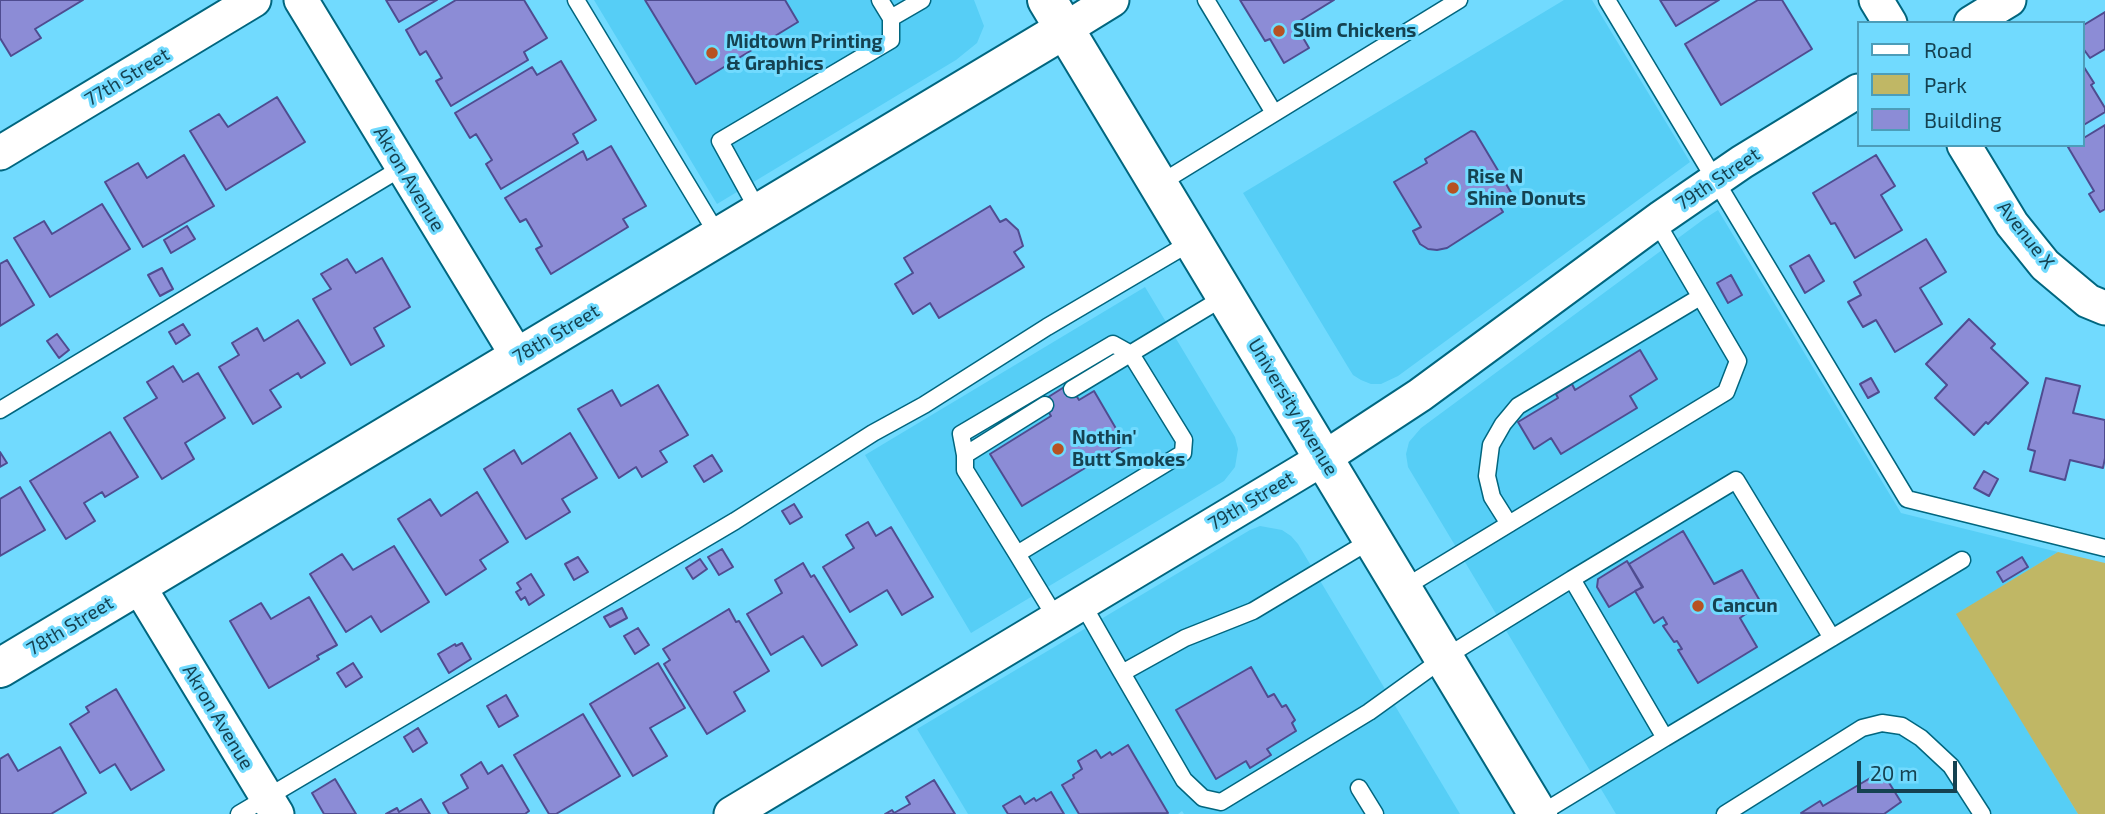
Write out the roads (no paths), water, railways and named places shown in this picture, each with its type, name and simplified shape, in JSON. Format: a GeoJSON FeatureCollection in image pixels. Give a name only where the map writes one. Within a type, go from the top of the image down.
{"type":"FeatureCollection","features":[{"type":"Feature","properties":{"kind":"street","name":"77th Street"},"geometry":{"type":"LineString","coordinates":[[0,153],[254,0]]}},
{"type":"Feature","properties":{"kind":"street","name":"Akron Avenue"},"geometry":{"type":"LineString","coordinates":[[301,0],[518,357]]}},
{"type":"Feature","properties":{"kind":"street","name":"78th Street"},"geometry":{"type":"LineString","coordinates":[[0,668],[759,212],[1056,14],[1112,0]]}},
{"type":"Feature","properties":{"kind":"street"},"geometry":{"type":"LineString","coordinates":[[1876,0],[1889,21]]}},
{"type":"Feature","properties":{"kind":"street"},"geometry":{"type":"LineString","coordinates":[[1974,21],[2009,0]]}},
{"type":"Feature","properties":{"kind":"street","name":"University Avenue"},"geometry":{"type":"LineString","coordinates":[[1056,14],[1539,814]]}},
{"type":"Feature","properties":{"kind":"street","name":"79th Street"},"geometry":{"type":"LineString","coordinates":[[731,814],[1324,458],[1420,395],[1715,180],[1856,92]]}},
{"type":"Feature","properties":{"kind":"street","name":"Avenue X"},"geometry":{"type":"LineString","coordinates":[[1965,147],[2012,224],[2045,265],[2088,300],[2105,308]]}},
{"type":"Feature","properties":{"kind":"street","name":"Akron Avenue"},"geometry":{"type":"LineString","coordinates":[[138,584],[261,808]]}},
{"type":"Feature","properties":{"kind":"lane"},"geometry":{"type":"LineString","coordinates":[[576,0],[719,236]]}},
{"type":"Feature","properties":{"kind":"lane"},"geometry":{"type":"LineString","coordinates":[[759,212],[720,141],[891,40],[891,18],[880,0]]}},
{"type":"Feature","properties":{"kind":"lane"},"geometry":{"type":"LineString","coordinates":[[891,18],[922,0]]}},
{"type":"Feature","properties":{"kind":"lane"},"geometry":{"type":"LineString","coordinates":[[1607,0],[1907,499],[2105,548]]}},
{"type":"Feature","properties":{"kind":"lane"},"geometry":{"type":"LineString","coordinates":[[1209,1],[1274,113]]}},
{"type":"Feature","properties":{"kind":"lane"},"geometry":{"type":"LineString","coordinates":[[1159,184],[1451,2]]}},
{"type":"Feature","properties":{"kind":"lane"},"geometry":{"type":"LineString","coordinates":[[0,410],[402,167]]}},
{"type":"Feature","properties":{"kind":"lane"},"geometry":{"type":"LineString","coordinates":[[1402,589],[1726,392],[1738,362],[1656,221]]}},
{"type":"Feature","properties":{"kind":"lane"},"geometry":{"type":"LineString","coordinates":[[261,808],[735,521],[1047,327],[1193,241]]}},
{"type":"Feature","properties":{"kind":"lane"},"geometry":{"type":"LineString","coordinates":[[1072,389],[1226,296]]}},
{"type":"Feature","properties":{"kind":"lane"},"geometry":{"type":"LineString","coordinates":[[1509,524],[1492,497],[1487,476],[1491,445],[1503,424],[1518,407],[1700,297]]}},
{"type":"Feature","properties":{"kind":"lane"},"geometry":{"type":"LineString","coordinates":[[1017,554],[1182,453],[1184,440],[1131,354],[1113,344],[961,434],[965,470],[1017,554],[1070,610],[1122,673],[1184,780],[1202,798],[1225,808],[1444,659],[1736,480],[1832,638]]}},
{"type":"Feature","properties":{"kind":"lane"},"geometry":{"type":"LineString","coordinates":[[965,454],[1045,405]]}},
{"type":"Feature","properties":{"kind":"lane"},"geometry":{"type":"LineString","coordinates":[[1122,673],[1185,638],[1253,611],[1373,539]]}},
{"type":"Feature","properties":{"kind":"lane"},"geometry":{"type":"LineString","coordinates":[[1539,814],[1962,560]]}},
{"type":"Feature","properties":{"kind":"lane"},"geometry":{"type":"LineString","coordinates":[[1572,579],[1665,738]]}},
{"type":"Feature","properties":{"kind":"lane"},"geometry":{"type":"LineString","coordinates":[[1725,814],[1862,728],[1882,723],[1902,726],[1921,738],[1951,766],[1982,814]]}},
{"type":"Feature","properties":{"kind":"lane"},"geometry":{"type":"LineString","coordinates":[[1359,788],[1375,814]]}},
{"type":"Feature","properties":{"kind":"place","name":"Slim Chickens"},"geometry":{"type":"Point","coordinates":[1279,31]}},
{"type":"Feature","properties":{"kind":"place","name":"Midtown Printing & Graphics"},"geometry":{"type":"Point","coordinates":[712,53]}},
{"type":"Feature","properties":{"kind":"place","name":"Rise N Shine Donuts"},"geometry":{"type":"Point","coordinates":[1453,188]}},
{"type":"Feature","properties":{"kind":"place","name":"Nothin' Butt Smokes"},"geometry":{"type":"Point","coordinates":[1058,449]}},
{"type":"Feature","properties":{"kind":"place","name":"Cancun"},"geometry":{"type":"Point","coordinates":[1698,606]}}]}
